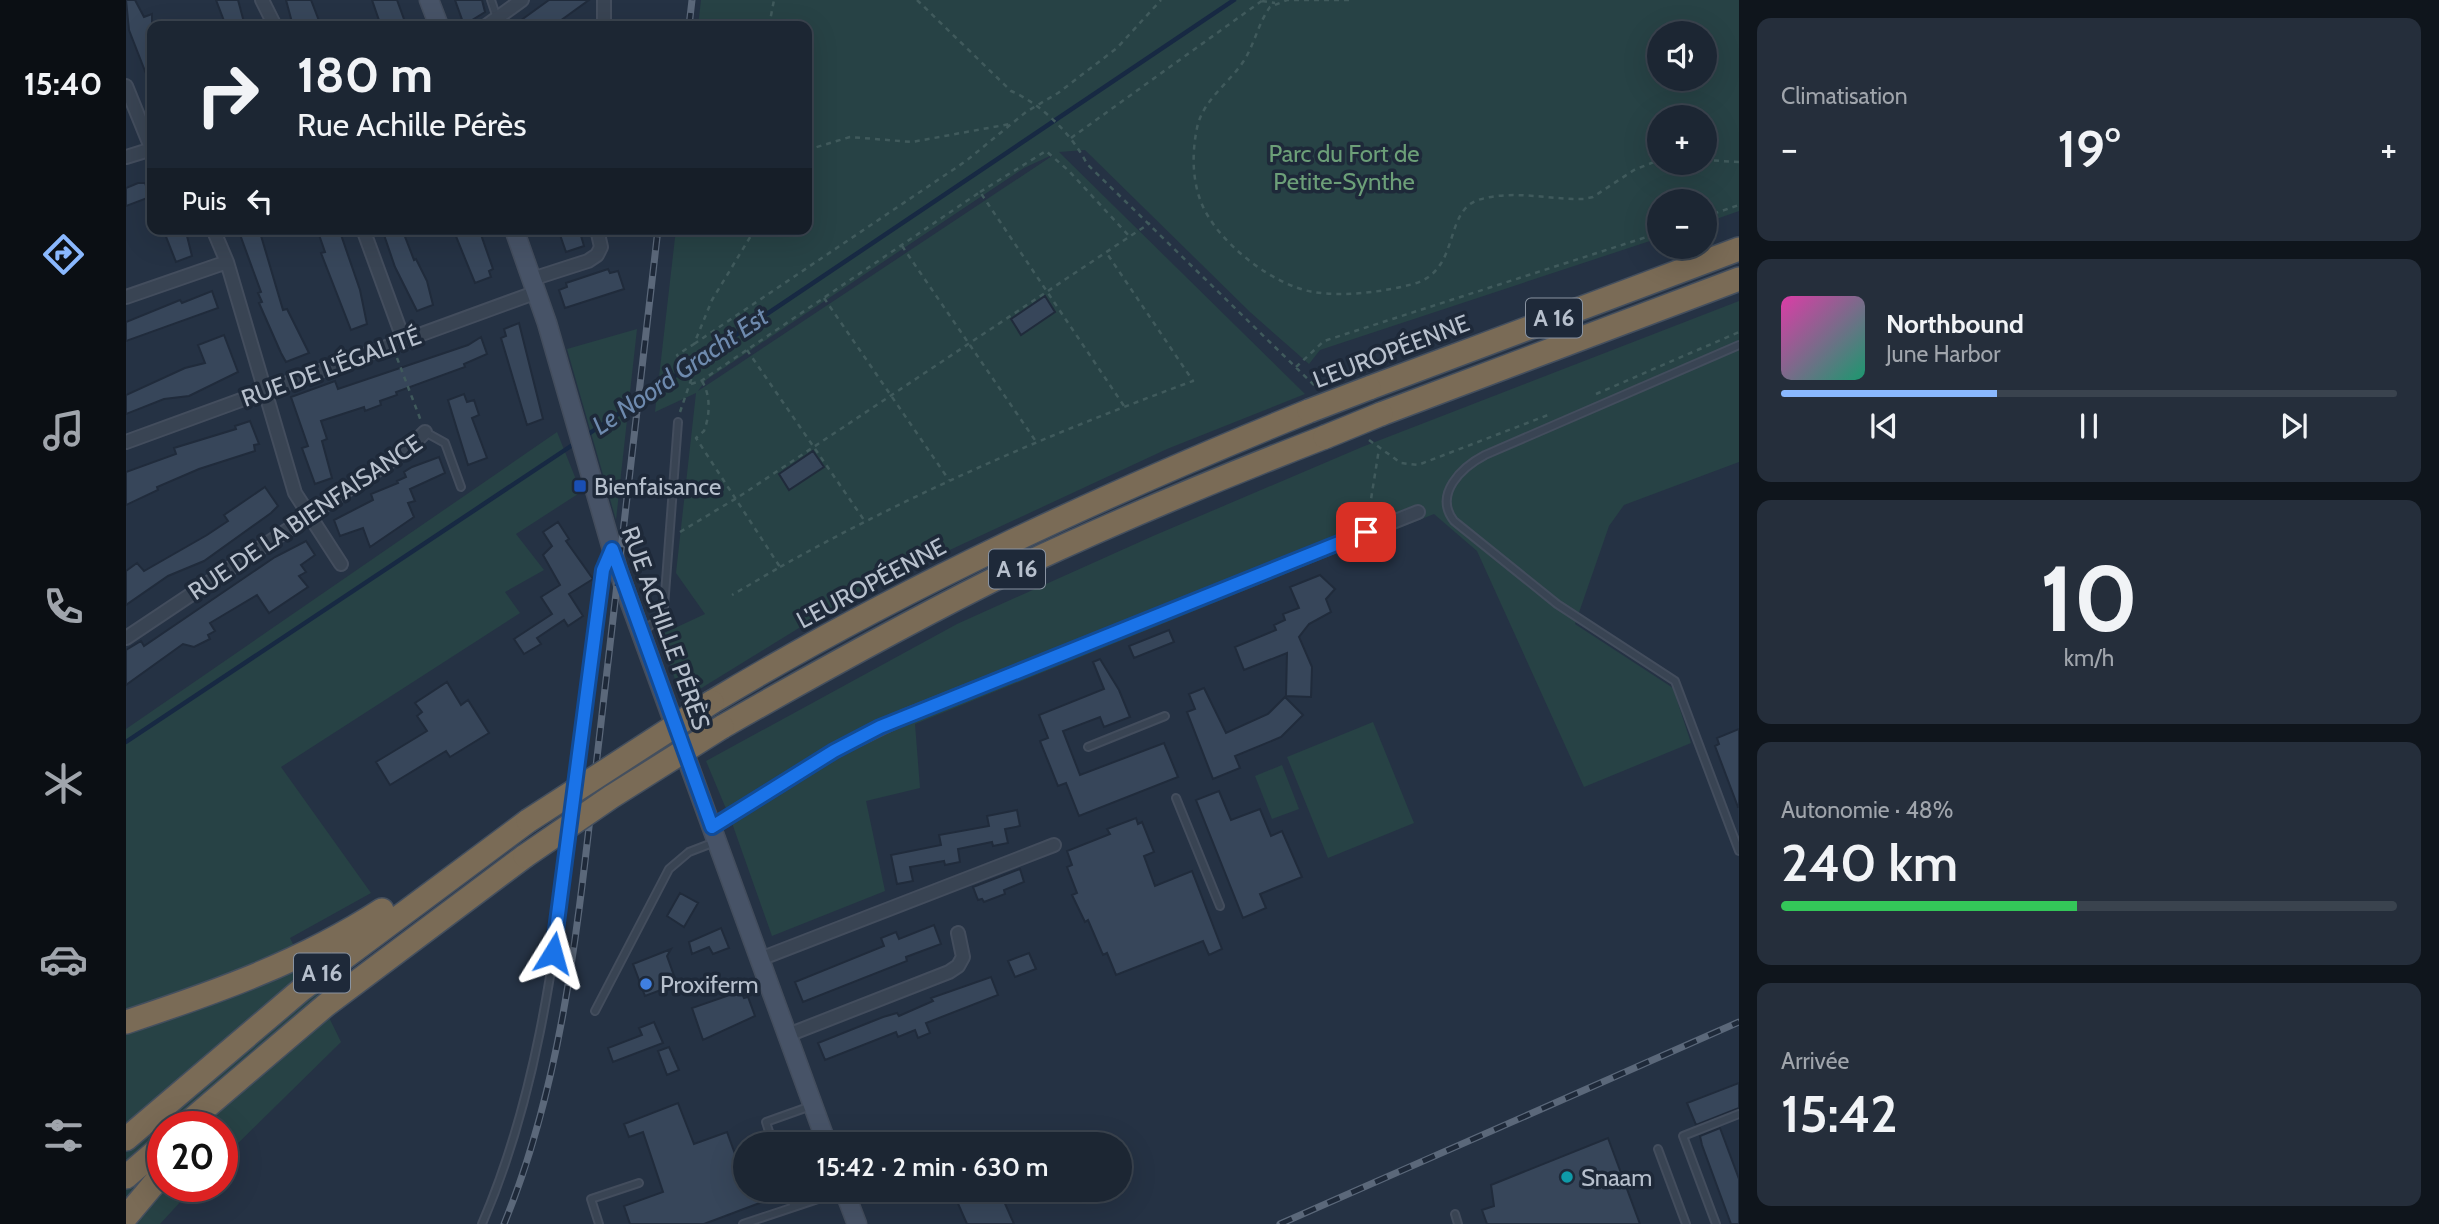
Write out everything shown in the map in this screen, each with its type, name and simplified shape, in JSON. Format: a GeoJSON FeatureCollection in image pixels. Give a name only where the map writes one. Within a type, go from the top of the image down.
{"type":"FeatureCollection","features":[{"type":"Feature","properties":{"kind":"highway","name":"L'EUROPÉENNE"},"geometry":{"type":"LineString","coordinates":[[126,1139],[300,990],[528,821],[712,702],[845,624],[1000,545],[1148,477],[1309,411],[1739,248]]}},
{"type":"Feature","properties":{"kind":"highway","name":"A 16"},"geometry":{"type":"LineString","coordinates":[[202,1111],[285,1039],[525,856],[611,797],[722,727],[860,649],[1020,567],[1176,496],[1381,414],[1739,279]]}},
{"type":"Feature","properties":{"kind":"highway"},"geometry":{"type":"LineString","coordinates":[[126,1022],[242,982],[318,949],[528,821]]}},
{"type":"Feature","properties":{"kind":"highway"},"geometry":{"type":"LineString","coordinates":[[224,1111],[370,972]]}},
{"type":"Feature","properties":{"kind":"highway"},"geometry":{"type":"LineString","coordinates":[[126,1177],[147,1159]]}},
{"type":"Feature","properties":{"kind":"highway"},"geometry":{"type":"LineString","coordinates":[[126,1217],[147,1192]]}},
{"type":"Feature","properties":{"kind":"street"},"geometry":{"type":"LineString","coordinates":[[262,0],[272,21]]}},
{"type":"Feature","properties":{"kind":"street"},"geometry":{"type":"LineString","coordinates":[[429,0],[437,21]]}},
{"type":"Feature","properties":{"kind":"street"},"geometry":{"type":"LineString","coordinates":[[493,21],[522,0]]}},
{"type":"Feature","properties":{"kind":"street"},"geometry":{"type":"LineString","coordinates":[[604,0],[604,21]]}},
{"type":"Feature","properties":{"kind":"street"},"geometry":{"type":"LineString","coordinates":[[126,86],[147,138]]}},
{"type":"Feature","properties":{"kind":"street"},"geometry":{"type":"LineString","coordinates":[[126,158],[147,152]]}},
{"type":"Feature","properties":{"kind":"street"},"geometry":{"type":"LineString","coordinates":[[216,235],[227,262],[295,493],[341,564]]}},
{"type":"Feature","properties":{"kind":"street"},"geometry":{"type":"LineString","coordinates":[[365,235],[398,343]]}},
{"type":"Feature","properties":{"kind":"street","name":"RUE ACHILLE PÉRÈS"},"geometry":{"type":"LineString","coordinates":[[516,235],[534,286],[612,549],[823,1132]]}},
{"type":"Feature","properties":{"kind":"street","name":"RUE DE L'ÉGALITÉ"},"geometry":{"type":"LineString","coordinates":[[126,442],[398,343],[534,286],[593,258],[601,247],[598,235]]}},
{"type":"Feature","properties":{"kind":"street"},"geometry":{"type":"LineString","coordinates":[[126,298],[227,262]]}},
{"type":"Feature","properties":{"kind":"street","name":"RUE DE LA BIENFAISANCE"},"geometry":{"type":"LineString","coordinates":[[126,638],[407,450],[425,432]]}},
{"type":"Feature","properties":{"kind":"street"},"geometry":{"type":"LineString","coordinates":[[715,834],[834,751],[880,727],[1418,512]]}},
{"type":"Feature","properties":{"kind":"street"},"geometry":{"type":"LineString","coordinates":[[760,959],[1054,845]]}},
{"type":"Feature","properties":{"kind":"street"},"geometry":{"type":"LineString","coordinates":[[788,1035],[949,972],[958,966],[963,957],[958,933]]}},
{"type":"Feature","properties":{"kind":"street"},"geometry":{"type":"LineString","coordinates":[[848,1202],[856,1224]]}},
{"type":"Feature","properties":{"kind":"lane"},"geometry":{"type":"LineString","coordinates":[[491,0],[492,21]]}},
{"type":"Feature","properties":{"kind":"lane"},"geometry":{"type":"LineString","coordinates":[[1739,345],[1493,451],[1468,465],[1451,485],[1448,508],[1454,521],[1564,609],[1675,681],[1739,851]]}},
{"type":"Feature","properties":{"kind":"lane"},"geometry":{"type":"LineString","coordinates":[[641,632],[663,614],[678,422]]}},
{"type":"Feature","properties":{"kind":"lane","name":"RUE DE LA BIENFAISANCE"},"geometry":{"type":"LineString","coordinates":[[425,432],[444,443],[461,487]]}},
{"type":"Feature","properties":{"kind":"lane"},"geometry":{"type":"LineString","coordinates":[[574,800],[603,570],[612,549]]}},
{"type":"Feature","properties":{"kind":"lane"},"geometry":{"type":"LineString","coordinates":[[1088,747],[1165,716]]}},
{"type":"Feature","properties":{"kind":"lane"},"geometry":{"type":"LineString","coordinates":[[1176,798],[1220,906]]}},
{"type":"Feature","properties":{"kind":"lane"},"geometry":{"type":"LineString","coordinates":[[482,1224],[512,1145],[537,1052],[572,813]]}},
{"type":"Feature","properties":{"kind":"lane"},"geometry":{"type":"LineString","coordinates":[[594,1011],[669,869],[715,834]]}},
{"type":"Feature","properties":{"kind":"lane"},"geometry":{"type":"LineString","coordinates":[[770,1132],[766,1122],[813,1106]]}},
{"type":"Feature","properties":{"kind":"lane"},"geometry":{"type":"LineString","coordinates":[[1716,1224],[1683,1136],[1739,1114]]}},
{"type":"Feature","properties":{"kind":"lane"},"geometry":{"type":"LineString","coordinates":[[1658,1149],[1686,1224]]}},
{"type":"Feature","properties":{"kind":"lane"},"geometry":{"type":"LineString","coordinates":[[600,1224],[591,1199],[639,1183]]}},
{"type":"Feature","properties":{"kind":"lane"},"geometry":{"type":"LineString","coordinates":[[792,1202],[794,1207]]}},
{"type":"Feature","properties":{"kind":"lane"},"geometry":{"type":"LineString","coordinates":[[743,1224],[809,1202]]}},
{"type":"Feature","properties":{"kind":"lane"},"geometry":{"type":"LineString","coordinates":[[1455,1214],[1458,1224]]}},
{"type":"Feature","properties":{"kind":"path"},"geometry":{"type":"LineString","coordinates":[[770,21],[774,0]]}},
{"type":"Feature","properties":{"kind":"path"},"geometry":{"type":"LineString","coordinates":[[917,0],[1011,90],[1037,106],[1071,138],[1087,164],[1296,367],[1311,349],[1324,341],[1647,237]]}},
{"type":"Feature","properties":{"kind":"path"},"geometry":{"type":"LineString","coordinates":[[678,422],[680,405],[692,377],[677,355],[954,169],[1117,48],[1161,0]]}},
{"type":"Feature","properties":{"kind":"path"},"geometry":{"type":"LineString","coordinates":[[1071,138],[1262,0],[1275,3],[1349,0]]}},
{"type":"Feature","properties":{"kind":"path"},"geometry":{"type":"LineString","coordinates":[[1275,3],[1266,13],[1245,59],[1201,115],[1193,163],[1201,204],[1218,229],[1253,264],[1299,288],[1315,292],[1353,293],[1416,283],[1439,269],[1460,219],[1472,203],[1505,195],[1584,199],[1593,197],[1647,164]]}},
{"type":"Feature","properties":{"kind":"path"},"geometry":{"type":"LineString","coordinates":[[812,148],[850,137],[912,142],[1013,123]]}},
{"type":"Feature","properties":{"kind":"path"},"geometry":{"type":"LineString","coordinates":[[691,384],[701,381],[980,192],[1046,151],[1069,171],[1130,237]]}},
{"type":"Feature","properties":{"kind":"path"},"geometry":{"type":"LineString","coordinates":[[1717,160],[1739,162]]}},
{"type":"Feature","properties":{"kind":"path"},"geometry":{"type":"LineString","coordinates":[[980,192],[1124,406]]}},
{"type":"Feature","properties":{"kind":"path"},"geometry":{"type":"LineString","coordinates":[[1717,213],[1739,205]]}},
{"type":"Feature","properties":{"kind":"path"},"geometry":{"type":"LineString","coordinates":[[668,539],[735,499],[1150,223]]}},
{"type":"Feature","properties":{"kind":"path"},"geometry":{"type":"LineString","coordinates":[[694,344],[712,300],[751,235]]}},
{"type":"Feature","properties":{"kind":"path"},"geometry":{"type":"LineString","coordinates":[[902,245],[1037,443]]}},
{"type":"Feature","properties":{"kind":"path"},"geometry":{"type":"LineString","coordinates":[[732,595],[864,521],[949,480],[1124,406],[1193,381],[1106,252]]}},
{"type":"Feature","properties":{"kind":"path"},"geometry":{"type":"LineString","coordinates":[[824,297],[949,480]]}},
{"type":"Feature","properties":{"kind":"path"},"geometry":{"type":"LineString","coordinates":[[1584,399],[1739,332]]}},
{"type":"Feature","properties":{"kind":"path"},"geometry":{"type":"LineString","coordinates":[[398,343],[425,432]]}},
{"type":"Feature","properties":{"kind":"path"},"geometry":{"type":"LineString","coordinates":[[747,350],[864,521]]}},
{"type":"Feature","properties":{"kind":"path"},"geometry":{"type":"LineString","coordinates":[[701,381],[708,393],[709,408],[704,431],[696,438],[780,567]]}},
{"type":"Feature","properties":{"kind":"path"},"geometry":{"type":"LineString","coordinates":[[1366,532],[1379,449],[1405,465],[1418,465],[1559,410]]}},
{"type":"Feature","properties":{"kind":"green space","name":"Parc du Fort de Petite-Synthe"},"geometry":{"type":"Polygon","coordinates":[[[701,0],[1739,0],[1739,211],[1717,219],[1717,189],[1647,189],[1647,242],[1320,350],[1309,364],[1250,312],[1085,150],[1059,152],[1305,394],[1167,449],[851,596],[682,700],[660,635],[705,614],[676,573],[696,393],[655,412],[675,235],[812,235],[812,21],[699,21],[701,0]],[[1052,156],[1024,168],[706,380],[698,391],[1052,156]]]}},
{"type":"Feature","properties":{"kind":"green space"},"geometry":{"type":"Polygon","coordinates":[[[1739,301],[1739,462],[1624,505],[1609,526],[1575,624],[1673,688],[1691,743],[1584,787],[1477,551],[1434,514],[915,724],[920,788],[866,801],[885,891],[772,936],[732,823],[706,761],[957,624],[1153,536],[1362,447],[1739,301]]]}},
{"type":"Feature","properties":{"kind":"green space"},"geometry":{"type":"Polygon","coordinates":[[[637,329],[616,520],[567,349],[637,329]]]}},
{"type":"Feature","properties":{"kind":"green space"},"geometry":{"type":"Polygon","coordinates":[[[557,432],[581,492],[516,534],[544,570],[505,592],[520,613],[281,767],[371,893],[290,938],[341,1042],[238,1143],[238,1111],[147,1111],[147,1202],[180,1202],[160,1224],[126,1224],[126,729],[557,432]]]}},
{"type":"Feature","properties":{"kind":"green space"},"geometry":{"type":"Polygon","coordinates":[[[1373,722],[1414,823],[1328,858],[1287,757],[1373,722]]]}},
{"type":"Feature","properties":{"kind":"green space"},"geometry":{"type":"Polygon","coordinates":[[[1282,765],[1299,809],[1272,819],[1255,776],[1282,765]]]}},
{"type":"Feature","properties":{"kind":"building"},"geometry":{"type":"Polygon","coordinates":[[[126,0],[135,0],[144,17],[152,14],[152,21],[147,21],[147,76],[129,30],[126,0]]]}},
{"type":"Feature","properties":{"kind":"building"},"geometry":{"type":"Polygon","coordinates":[[[216,0],[238,0],[244,21],[224,21],[216,0]]]}},
{"type":"Feature","properties":{"kind":"building"},"geometry":{"type":"Polygon","coordinates":[[[286,0],[311,0],[319,21],[292,21],[286,0]]]}},
{"type":"Feature","properties":{"kind":"building"},"geometry":{"type":"Polygon","coordinates":[[[372,0],[397,0],[405,21],[379,21],[372,0]]]}},
{"type":"Feature","properties":{"kind":"building"},"geometry":{"type":"Polygon","coordinates":[[[455,0],[482,0],[485,12],[470,21],[463,21],[455,0]]]}},
{"type":"Feature","properties":{"kind":"building"},"geometry":{"type":"Polygon","coordinates":[[[549,0],[589,0],[560,21],[520,21],[549,0]]]}},
{"type":"Feature","properties":{"kind":"building"},"geometry":{"type":"Polygon","coordinates":[[[145,183],[147,198],[126,206],[126,188],[145,183]]]}},
{"type":"Feature","properties":{"kind":"building"},"geometry":{"type":"Polygon","coordinates":[[[165,235],[187,235],[192,256],[176,262],[165,235]]]}},
{"type":"Feature","properties":{"kind":"building"},"geometry":{"type":"Polygon","coordinates":[[[240,235],[261,235],[283,310],[287,309],[309,353],[286,362],[259,303],[262,302],[258,293],[261,292],[240,235]]]}},
{"type":"Feature","properties":{"kind":"building"},"geometry":{"type":"Polygon","coordinates":[[[319,235],[341,235],[360,290],[367,324],[351,330],[321,253],[325,252],[319,235]]]}},
{"type":"Feature","properties":{"kind":"building"},"geometry":{"type":"Polygon","coordinates":[[[384,235],[404,235],[414,260],[416,259],[427,281],[433,305],[417,311],[395,267],[384,235]]]}},
{"type":"Feature","properties":{"kind":"building"},"geometry":{"type":"Polygon","coordinates":[[[455,235],[481,235],[493,269],[489,271],[491,277],[475,283],[455,235]]]}},
{"type":"Feature","properties":{"kind":"building"},"geometry":{"type":"Polygon","coordinates":[[[560,235],[581,235],[584,246],[566,252],[560,235]]]}},
{"type":"Feature","properties":{"kind":"building"},"geometry":{"type":"Polygon","coordinates":[[[608,269],[610,273],[618,271],[624,289],[565,308],[559,290],[567,287],[566,283],[608,269]]]}},
{"type":"Feature","properties":{"kind":"building"},"geometry":{"type":"Polygon","coordinates":[[[212,291],[218,308],[126,341],[126,322],[180,300],[182,303],[212,291]]]}},
{"type":"Feature","properties":{"kind":"building"},"geometry":{"type":"Polygon","coordinates":[[[1045,296],[1055,312],[1021,335],[1011,319],[1045,296]]]}},
{"type":"Feature","properties":{"kind":"building"},"geometry":{"type":"Polygon","coordinates":[[[519,323],[543,419],[527,425],[501,338],[506,336],[504,329],[519,323]]]}},
{"type":"Feature","properties":{"kind":"building"},"geometry":{"type":"Polygon","coordinates":[[[224,335],[238,372],[189,396],[164,399],[126,414],[126,395],[185,368],[205,363],[198,345],[224,335]]]}},
{"type":"Feature","properties":{"kind":"building"},"geometry":{"type":"Polygon","coordinates":[[[481,337],[487,354],[464,364],[465,367],[396,392],[397,395],[380,401],[381,405],[365,411],[364,407],[321,421],[327,439],[322,441],[332,478],[315,484],[302,448],[308,446],[291,397],[335,381],[338,389],[468,345],[481,337]]]}},
{"type":"Feature","properties":{"kind":"building"},"geometry":{"type":"Polygon","coordinates":[[[464,394],[467,402],[474,400],[479,415],[472,418],[487,458],[468,465],[448,400],[464,394]]]}},
{"type":"Feature","properties":{"kind":"building"},"geometry":{"type":"Polygon","coordinates":[[[250,421],[259,444],[254,445],[255,451],[199,469],[157,487],[158,490],[126,505],[126,472],[176,454],[174,448],[236,429],[235,426],[250,421]]]}},
{"type":"Feature","properties":{"kind":"building"},"geometry":{"type":"Polygon","coordinates":[[[813,451],[824,467],[789,490],[779,474],[813,451]]]}},
{"type":"Feature","properties":{"kind":"building"},"geometry":{"type":"Polygon","coordinates":[[[439,457],[445,473],[410,489],[415,501],[408,503],[414,517],[370,547],[363,528],[340,536],[334,520],[373,500],[371,494],[398,483],[397,481],[406,477],[404,472],[412,467],[439,457]]]}},
{"type":"Feature","properties":{"kind":"building"},"geometry":{"type":"Polygon","coordinates":[[[265,487],[278,506],[271,513],[204,561],[168,576],[126,605],[126,571],[137,563],[144,571],[207,535],[228,521],[224,515],[265,487]]]}},
{"type":"Feature","properties":{"kind":"building"},"geometry":{"type":"Polygon","coordinates":[[[558,522],[569,539],[566,541],[593,579],[569,594],[583,616],[568,626],[564,620],[537,638],[541,644],[524,654],[514,639],[552,614],[541,597],[560,585],[543,555],[552,546],[543,532],[558,522]]]}},
{"type":"Feature","properties":{"kind":"building"},"geometry":{"type":"Polygon","coordinates":[[[306,541],[315,555],[301,565],[306,572],[299,576],[308,587],[269,613],[257,595],[210,623],[215,631],[208,635],[210,639],[194,647],[183,644],[126,685],[126,650],[141,641],[144,646],[275,557],[306,541]]]}},
{"type":"Feature","properties":{"kind":"building"},"geometry":{"type":"Polygon","coordinates":[[[1320,575],[1335,589],[1326,599],[1331,612],[1309,624],[1299,637],[1312,667],[1311,697],[1286,696],[1287,653],[1244,670],[1235,647],[1276,630],[1274,625],[1285,620],[1283,614],[1299,608],[1290,587],[1320,575]]]}},
{"type":"Feature","properties":{"kind":"building"},"geometry":{"type":"Polygon","coordinates":[[[1169,630],[1174,642],[1134,658],[1129,646],[1169,630]]]}},
{"type":"Feature","properties":{"kind":"building"},"geometry":{"type":"Polygon","coordinates":[[[1100,659],[1119,690],[1130,717],[1104,727],[1100,717],[1063,731],[1080,775],[1164,743],[1178,777],[1079,816],[1066,783],[1058,786],[1040,741],[1048,738],[1039,715],[1104,689],[1093,662],[1100,659]]]}},
{"type":"Feature","properties":{"kind":"building"},"geometry":{"type":"Polygon","coordinates":[[[447,682],[461,705],[468,700],[489,733],[450,757],[446,751],[390,785],[376,762],[427,731],[417,716],[422,712],[415,703],[447,682]]]}},
{"type":"Feature","properties":{"kind":"building"},"geometry":{"type":"Polygon","coordinates":[[[1204,688],[1226,733],[1268,714],[1285,697],[1303,715],[1281,737],[1235,756],[1240,768],[1213,779],[1187,712],[1195,709],[1189,694],[1204,688]]]}},
{"type":"Feature","properties":{"kind":"building"},"geometry":{"type":"Polygon","coordinates":[[[1739,729],[1738,807],[1715,746],[1719,744],[1717,738],[1739,729]]]}},
{"type":"Feature","properties":{"kind":"building"},"geometry":{"type":"Polygon","coordinates":[[[1219,791],[1231,820],[1260,809],[1271,836],[1282,831],[1302,877],[1260,894],[1266,908],[1243,918],[1196,800],[1219,791]]]}},
{"type":"Feature","properties":{"kind":"building"},"geometry":{"type":"Polygon","coordinates":[[[1017,810],[1020,826],[1005,829],[1008,843],[993,846],[992,842],[958,849],[960,862],[945,865],[944,861],[910,867],[913,881],[897,884],[891,855],[941,845],[939,835],[989,826],[987,816],[1017,810]]]}},
{"type":"Feature","properties":{"kind":"building"},"geometry":{"type":"Polygon","coordinates":[[[1136,818],[1138,824],[1142,822],[1154,852],[1144,856],[1155,886],[1192,871],[1222,949],[1209,955],[1203,941],[1116,975],[1107,953],[1103,955],[1088,920],[1085,922],[1072,895],[1077,893],[1067,867],[1072,865],[1067,851],[1110,834],[1107,829],[1136,818]]]}},
{"type":"Feature","properties":{"kind":"building"},"geometry":{"type":"Polygon","coordinates":[[[1020,869],[1024,882],[1004,890],[1005,894],[984,902],[982,899],[978,900],[973,887],[1020,869]]]}},
{"type":"Feature","properties":{"kind":"building"},"geometry":{"type":"Polygon","coordinates":[[[680,893],[698,903],[684,927],[667,916],[680,893]]]}},
{"type":"Feature","properties":{"kind":"building"},"geometry":{"type":"Polygon","coordinates":[[[934,925],[941,944],[906,957],[907,961],[803,1002],[795,982],[884,946],[881,938],[896,932],[899,939],[934,925]]]}},
{"type":"Feature","properties":{"kind":"building"},"geometry":{"type":"Polygon","coordinates":[[[721,928],[729,948],[713,954],[709,947],[692,954],[689,942],[721,928]]]}},
{"type":"Feature","properties":{"kind":"building"},"geometry":{"type":"Polygon","coordinates":[[[671,949],[667,956],[677,984],[645,996],[633,964],[671,949]]]}},
{"type":"Feature","properties":{"kind":"building"},"geometry":{"type":"Polygon","coordinates":[[[1029,953],[1036,969],[1015,977],[1008,961],[1029,953]]]}},
{"type":"Feature","properties":{"kind":"building"},"geometry":{"type":"Polygon","coordinates":[[[991,977],[998,995],[926,1023],[930,1033],[918,1038],[915,1030],[898,1037],[896,1032],[825,1060],[818,1043],[883,1017],[897,1013],[899,1016],[933,1001],[931,998],[991,977]]]}},
{"type":"Feature","properties":{"kind":"building"},"geometry":{"type":"Polygon","coordinates":[[[741,991],[744,998],[748,997],[755,1016],[703,1040],[692,1008],[741,991]]]}},
{"type":"Feature","properties":{"kind":"building"},"geometry":{"type":"Polygon","coordinates":[[[654,1022],[663,1043],[613,1062],[608,1048],[642,1035],[639,1028],[654,1022]]]}},
{"type":"Feature","properties":{"kind":"building"},"geometry":{"type":"Polygon","coordinates":[[[669,1047],[679,1070],[667,1075],[658,1051],[669,1047]]]}},
{"type":"Feature","properties":{"kind":"building"},"geometry":{"type":"Polygon","coordinates":[[[1739,1083],[1739,1108],[1696,1125],[1687,1103],[1739,1083]]]}},
{"type":"Feature","properties":{"kind":"building"},"geometry":{"type":"Polygon","coordinates":[[[678,1103],[694,1144],[727,1132],[733,1148],[733,1202],[762,1202],[704,1224],[630,1224],[624,1206],[663,1192],[643,1132],[629,1137],[624,1124],[678,1103]]]}},
{"type":"Feature","properties":{"kind":"building"},"geometry":{"type":"Polygon","coordinates":[[[1720,1128],[1739,1179],[1739,1224],[1731,1224],[1700,1136],[1720,1128]]]}},
{"type":"Feature","properties":{"kind":"building","name":"Snaam"},"geometry":{"type":"Polygon","coordinates":[[[1608,1138],[1640,1224],[1487,1224],[1482,1210],[1494,1206],[1491,1185],[1608,1138]]]}},
{"type":"Feature","properties":{"kind":"building"},"geometry":{"type":"Polygon","coordinates":[[[957,1202],[1004,1202],[1014,1224],[967,1224],[957,1202]]]}},
{"type":"Feature","properties":{"kind":"waterway","name":"Le Noord Gracht Est"},"geometry":{"type":"LineString","coordinates":[[584,437],[1234,0]]}},
{"type":"Feature","properties":{"kind":"waterway","name":"Le Noord Gracht Est"},"geometry":{"type":"LineString","coordinates":[[126,742],[577,442]]}},
{"type":"Feature","properties":{"kind":"railway"},"geometry":{"type":"LineString","coordinates":[[690,21],[692,0]]}},
{"type":"Feature","properties":{"kind":"railway"},"geometry":{"type":"LineString","coordinates":[[504,1224],[542,1109],[567,990],[584,870],[657,235]]}},
{"type":"Feature","properties":{"kind":"railway"},"geometry":{"type":"LineString","coordinates":[[1280,1224],[1739,1022]]}},
{"type":"Feature","properties":{"kind":"place","name":"Bienfaisance"},"geometry":{"type":"Point","coordinates":[580,486]}},
{"type":"Feature","properties":{"kind":"place","name":"Proxiferm"},"geometry":{"type":"Point","coordinates":[646,984]}},
{"type":"Feature","properties":{"kind":"place","name":"Snaam"},"geometry":{"type":"Point","coordinates":[1567,1177]}},
{"type":"Feature","properties":{"kind":"route"},"geometry":{"type":"LineString","coordinates":[[553,953],[603,570],[612,549],[712,827],[834,751],[880,727],[1366,532]]}}]}
